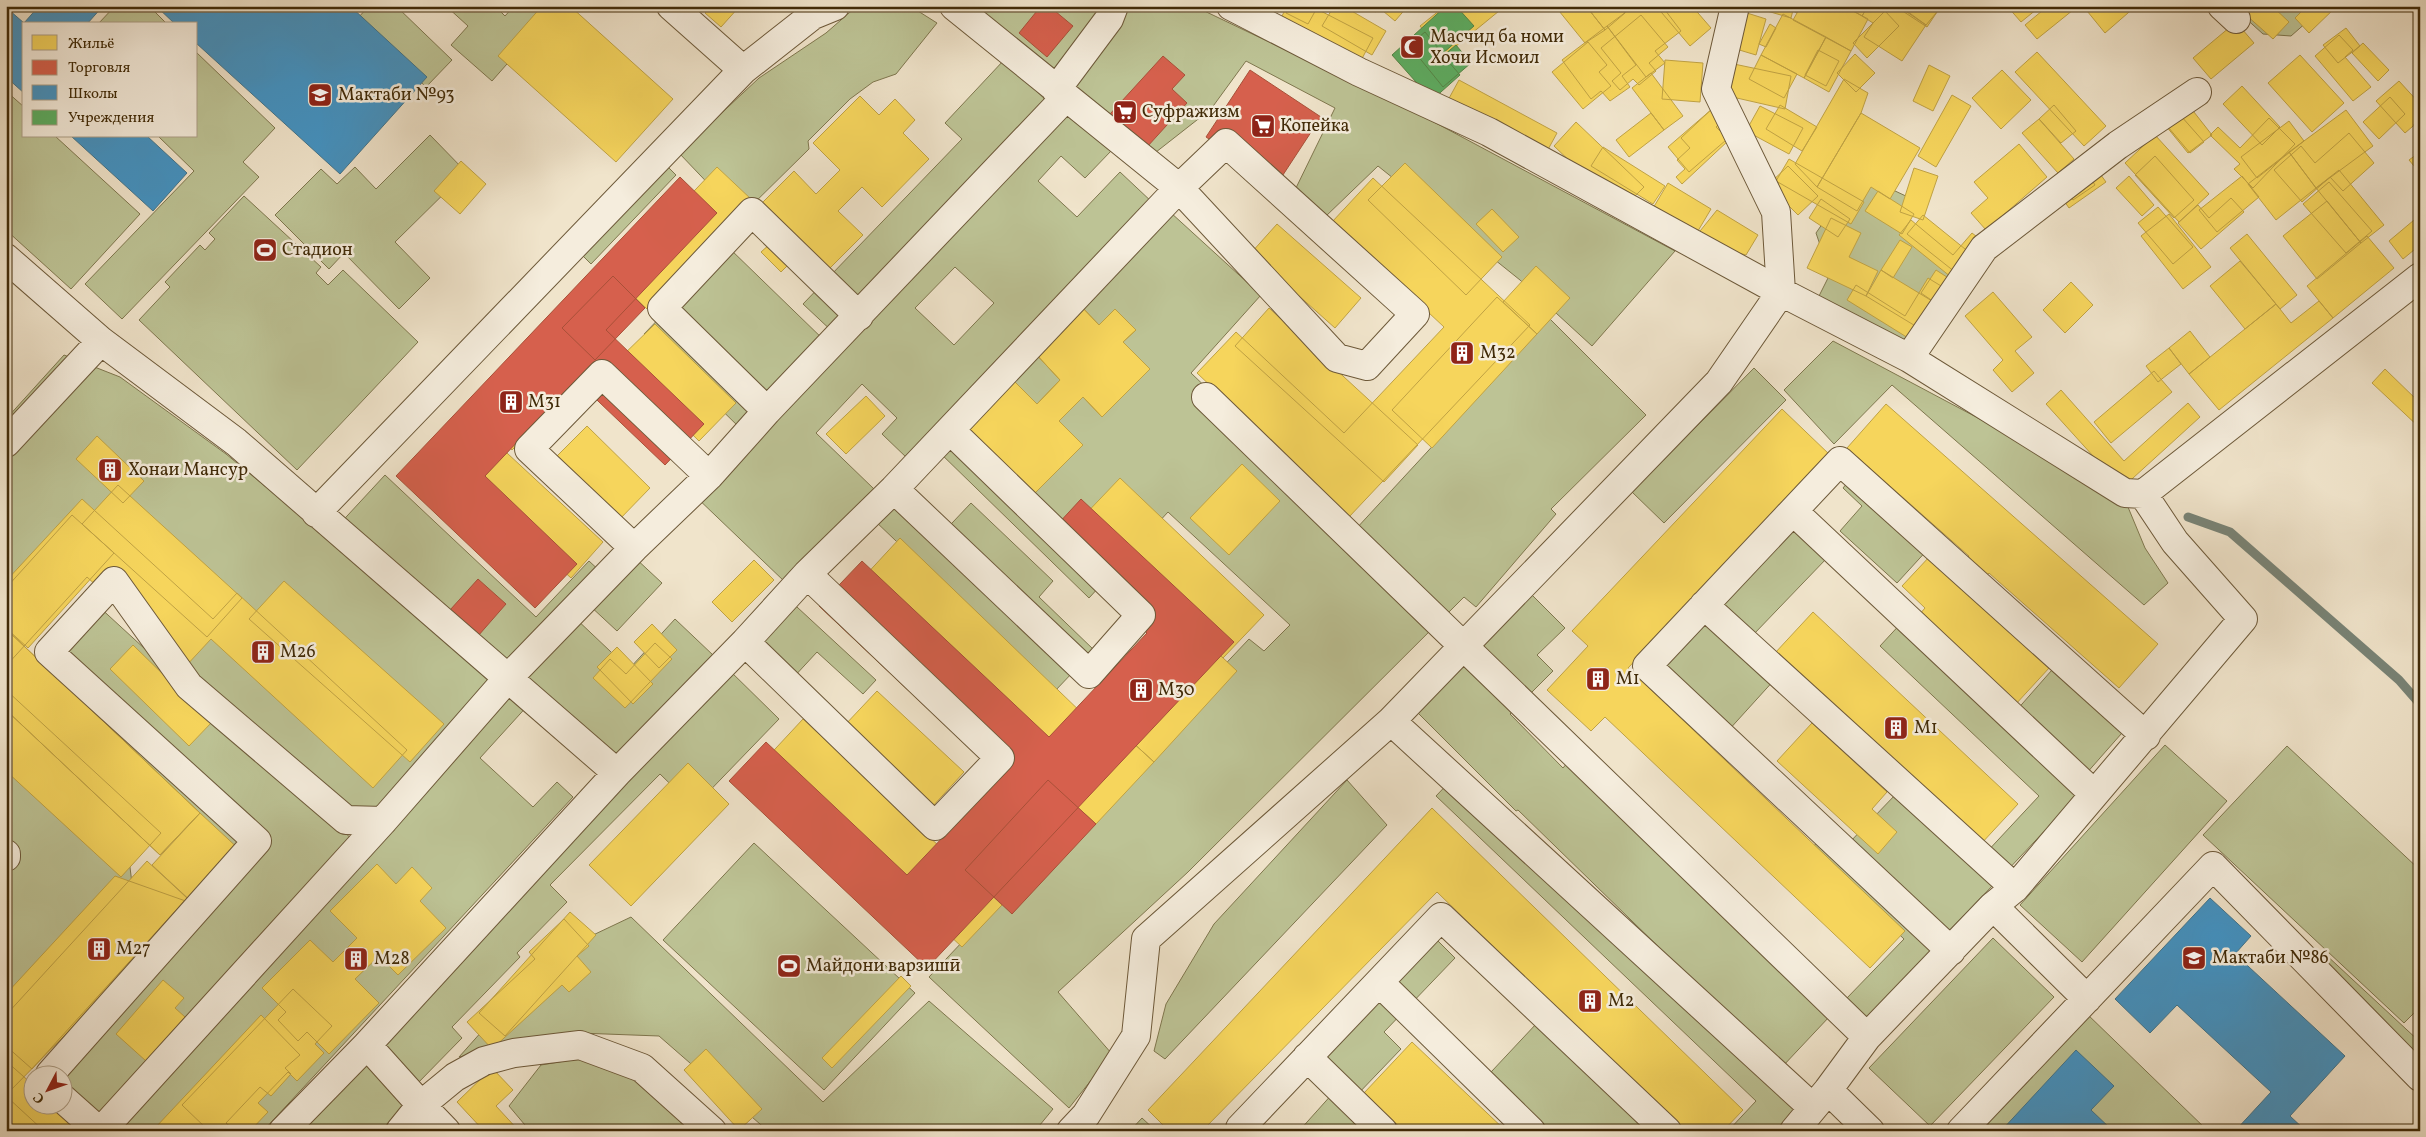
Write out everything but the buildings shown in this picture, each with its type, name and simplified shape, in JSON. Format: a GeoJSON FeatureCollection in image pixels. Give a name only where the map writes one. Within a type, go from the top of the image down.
{"type":"FeatureCollection","features":[{"type":"Feature","properties":{"kind":"street"},"geometry":{"type":"LineString","coordinates":[[671,6],[743,70]]}},
{"type":"Feature","properties":{"kind":"street"},"geometry":{"type":"LineString","coordinates":[[283,1131],[367,1045],[617,773],[745,642],[807,574],[894,489],[1179,188],[1226,143],[1415,314],[1367,366],[1336,358],[1179,188],[1060,94],[954,6]]}},
{"type":"Feature","properties":{"kind":"street"},"geometry":{"type":"LineString","coordinates":[[72,1107],[100,1131],[383,822],[508,678],[634,548],[709,476],[767,411],[859,316],[1060,94],[1109,18],[1114,6]]}},
{"type":"Feature","properties":{"kind":"street"},"geometry":{"type":"LineString","coordinates":[[1231,6],[1359,72],[1489,132],[1781,292],[1909,358],[2125,493],[2144,494],[2420,277]]}},
{"type":"Feature","properties":{"kind":"street"},"geometry":{"type":"LineString","coordinates":[[1071,1131],[1086,1115],[1136,1036],[1146,939],[1391,721],[1462,645],[1718,382],[1781,292],[1776,212],[1716,90],[1735,6]]}},
{"type":"Feature","properties":{"kind":"street"},"geometry":{"type":"LineString","coordinates":[[316,513],[743,70],[821,9]]}},
{"type":"Feature","properties":{"kind":"street"},"geometry":{"type":"LineString","coordinates":[[1909,358],[1984,248],[2118,145],[2197,92]]}},
{"type":"Feature","properties":{"kind":"street"},"geometry":{"type":"LineString","coordinates":[[767,411],[662,308],[752,212],[859,316]]}},
{"type":"Feature","properties":{"kind":"street"},"geometry":{"type":"LineString","coordinates":[[6,258],[101,341],[236,442],[617,773]]}},
{"type":"Feature","properties":{"kind":"street"},"geometry":{"type":"LineString","coordinates":[[6,443],[101,341]]}},
{"type":"Feature","properties":{"kind":"street"},"geometry":{"type":"LineString","coordinates":[[634,548],[529,449],[602,374],[709,476]]}},
{"type":"Feature","properties":{"kind":"street"},"geometry":{"type":"LineString","coordinates":[[1206,397],[1867,1037]]}},
{"type":"Feature","properties":{"kind":"street"},"geometry":{"type":"LineString","coordinates":[[894,489],[1089,674],[1141,615],[950,430]]}},
{"type":"Feature","properties":{"kind":"street"},"geometry":{"type":"LineString","coordinates":[[1951,951],[1647,666],[1840,461],[2146,736]]}},
{"type":"Feature","properties":{"kind":"street"},"geometry":{"type":"LineString","coordinates":[[1794,1131],[1867,1037],[1993,906],[2015,888],[2094,794],[2146,736],[2243,619],[2174,542],[2144,494]]}},
{"type":"Feature","properties":{"kind":"street"},"geometry":{"type":"LineString","coordinates":[[1793,511],[2094,794]]}},
{"type":"Feature","properties":{"kind":"street"},"geometry":{"type":"LineString","coordinates":[[745,642],[935,826],[1000,758],[807,574]]}},
{"type":"Feature","properties":{"kind":"street"},"geometry":{"type":"LineString","coordinates":[[59,1064],[257,841],[49,652],[114,581],[189,686],[346,820],[383,822]]}},
{"type":"Feature","properties":{"kind":"street"},"geometry":{"type":"LineString","coordinates":[[1704,605],[2015,888]]}},
{"type":"Feature","properties":{"kind":"street"},"geometry":{"type":"LineString","coordinates":[[1391,721],[1820,1099],[1870,1131]]}},
{"type":"Feature","properties":{"kind":"street"},"geometry":{"type":"LineString","coordinates":[[1961,1131],[2213,866],[2420,1077]]}},
{"type":"Feature","properties":{"kind":"street"},"geometry":{"type":"LineString","coordinates":[[1993,906],[2087,998]]}},
{"type":"Feature","properties":{"kind":"street"},"geometry":{"type":"LineString","coordinates":[[1244,1131],[1240,1128],[1380,984],[1441,917],[1667,1131]]}},
{"type":"Feature","properties":{"kind":"street"},"geometry":{"type":"LineString","coordinates":[[1380,984],[1531,1131]]}},
{"type":"Feature","properties":{"kind":"street"},"geometry":{"type":"LineString","coordinates":[[367,1045],[446,1131]]}},
{"type":"Feature","properties":{"kind":"street"},"geometry":{"type":"LineString","coordinates":[[400,1131],[421,1105],[455,1077],[484,1061],[514,1053],[580,1045],[642,1068],[712,1131]]}},
{"type":"Feature","properties":{"kind":"street"},"geometry":{"type":"LineString","coordinates":[[1307,1057],[1383,1131]]}},
{"type":"Feature","properties":{"kind":"green space"},"geometry":{"type":"Polygon","coordinates":[[[115,6],[149,6],[165,22],[100,22],[115,6]]]}},
{"type":"Feature","properties":{"kind":"green space"},"geometry":{"type":"Polygon","coordinates":[[[369,6],[396,6],[452,60],[426,87],[356,20],[369,6]]]}},
{"type":"Feature","properties":{"kind":"green space"},"geometry":{"type":"Polygon","coordinates":[[[446,6],[495,6],[505,16],[514,6],[558,6],[492,81],[451,45],[468,26],[446,6]]]}},
{"type":"Feature","properties":{"kind":"green space"},"geometry":{"type":"Polygon","coordinates":[[[857,6],[910,6],[937,23],[896,74],[873,82],[850,99],[808,141],[809,149],[740,217],[679,153],[759,78],[826,33],[857,6]]]}},
{"type":"Feature","properties":{"kind":"green space"},"geometry":{"type":"Polygon","coordinates":[[[973,6],[1194,6],[1419,114],[1675,251],[1592,346],[1520,280],[1378,166],[1325,217],[1294,192],[1335,108],[1246,61],[1211,109],[1151,156],[973,6]]]}},
{"type":"Feature","properties":{"kind":"green space"},"geometry":{"type":"Polygon","coordinates":[[[2232,6],[2325,6],[2291,36],[2263,34],[2232,6]]]}},
{"type":"Feature","properties":{"kind":"green space"},"geometry":{"type":"Polygon","coordinates":[[[198,54],[275,128],[243,162],[259,177],[122,319],[85,284],[194,171],[160,138],[198,138],[198,54]]]}},
{"type":"Feature","properties":{"kind":"green space"},"geometry":{"type":"Polygon","coordinates":[[[1004,60],[1053,107],[835,334],[803,304],[962,139],[945,123],[1004,60]]]}},
{"type":"Feature","properties":{"kind":"green space"},"geometry":{"type":"Polygon","coordinates":[[[6,91],[22,105],[22,138],[57,138],[140,214],[71,289],[6,230],[6,91]]]}},
{"type":"Feature","properties":{"kind":"green space"},"geometry":{"type":"Polygon","coordinates":[[[1066,106],[1111,151],[1085,178],[1061,156],[1038,181],[1077,217],[1120,172],[1153,203],[908,459],[882,434],[897,418],[862,384],[816,433],[874,489],[785,582],[693,494],[1066,106]],[[955,267],[915,308],[954,345],[994,303],[955,267]]]}},
{"type":"Feature","properties":{"kind":"green space"},"geometry":{"type":"Polygon","coordinates":[[[430,135],[466,172],[395,242],[430,278],[399,309],[344,253],[329,269],[275,215],[321,169],[337,184],[355,167],[376,189],[430,135]]]}},
{"type":"Feature","properties":{"kind":"green space"},"geometry":{"type":"Polygon","coordinates":[[[661,160],[676,175],[591,264],[576,249],[661,160]]]}},
{"type":"Feature","properties":{"kind":"green space"},"geometry":{"type":"Polygon","coordinates":[[[1857,173],[1910,198],[1900,219],[1962,263],[1916,347],[1817,300],[1830,274],[1816,233],[1857,173]]]}},
{"type":"Feature","properties":{"kind":"green space"},"geometry":{"type":"Polygon","coordinates":[[[244,196],[321,267],[316,273],[328,285],[343,270],[418,342],[297,470],[139,320],[170,287],[165,282],[200,245],[205,250],[215,239],[209,233],[244,196]]]}},
{"type":"Feature","properties":{"kind":"green space"},"geometry":{"type":"Polygon","coordinates":[[[1170,212],[1261,295],[1191,373],[1355,530],[1550,319],[1646,415],[1551,509],[1556,514],[1476,607],[1464,597],[1188,872],[1058,992],[1112,1054],[1069,1108],[929,977],[1249,639],[1264,651],[1290,625],[1168,512],[1089,598],[936,449],[1170,212]]]}},
{"type":"Feature","properties":{"kind":"green space"},"geometry":{"type":"Polygon","coordinates":[[[728,247],[827,343],[742,430],[644,334],[728,247]]]}},
{"type":"Feature","properties":{"kind":"green space"},"geometry":{"type":"Polygon","coordinates":[[[1833,341],[2123,495],[2145,548],[2168,583],[2144,605],[1892,385],[1834,444],[1784,390],[1833,341]]]}},
{"type":"Feature","properties":{"kind":"green space"},"geometry":{"type":"Polygon","coordinates":[[[64,355],[120,377],[226,454],[500,680],[366,831],[195,687],[87,550],[6,635],[6,419],[64,355]]]}},
{"type":"Feature","properties":{"kind":"green space"},"geometry":{"type":"Polygon","coordinates":[[[1754,368],[1786,400],[1664,523],[1632,492],[1754,368]]]}},
{"type":"Feature","properties":{"kind":"green space"},"geometry":{"type":"Polygon","coordinates":[[[385,475],[536,617],[589,561],[602,573],[507,673],[335,529],[385,475]]]}},
{"type":"Feature","properties":{"kind":"green space"},"geometry":{"type":"Polygon","coordinates":[[[1852,477],[1930,547],[1897,583],[1840,531],[1862,506],[1843,488],[1852,477]]]}},
{"type":"Feature","properties":{"kind":"green space"},"geometry":{"type":"Polygon","coordinates":[[[892,500],[935,541],[971,503],[1053,581],[1039,597],[1094,650],[1054,692],[873,519],[892,500]]]}},
{"type":"Feature","properties":{"kind":"green space"},"geometry":{"type":"Polygon","coordinates":[[[1790,524],[1827,558],[1753,635],[1717,601],[1790,524]]]}},
{"type":"Feature","properties":{"kind":"green space"},"geometry":{"type":"Polygon","coordinates":[[[633,556],[662,583],[617,631],[588,604],[633,556]]]}},
{"type":"Feature","properties":{"kind":"green space"},"geometry":{"type":"Polygon","coordinates":[[[784,595],[876,680],[863,694],[817,652],[792,679],[745,637],[784,595]]]}},
{"type":"Feature","properties":{"kind":"green space"},"geometry":{"type":"Polygon","coordinates":[[[1532,595],[1565,628],[1537,655],[1553,671],[1510,714],[1563,768],[1577,751],[1846,999],[1904,939],[1810,850],[1825,834],[1939,944],[1852,1036],[1830,1016],[1782,1067],[1518,810],[1516,811],[1416,711],[1532,595]]]}},
{"type":"Feature","properties":{"kind":"green space"},"geometry":{"type":"Polygon","coordinates":[[[96,604],[354,841],[90,1131],[72,1114],[71,1064],[240,866],[31,675],[96,604]]]}},
{"type":"Feature","properties":{"kind":"green space"},"geometry":{"type":"Polygon","coordinates":[[[1704,612],[1776,678],[1727,732],[1655,666],[1704,612]]]}},
{"type":"Feature","properties":{"kind":"green space"},"geometry":{"type":"Polygon","coordinates":[[[573,616],[629,669],[675,619],[714,656],[611,766],[516,677],[573,616]]]}},
{"type":"Feature","properties":{"kind":"green space"},"geometry":{"type":"Polygon","coordinates":[[[1904,620],[2083,790],[2004,874],[1984,855],[2039,796],[1880,646],[1904,620]]]}},
{"type":"Feature","properties":{"kind":"green space"},"geometry":{"type":"Polygon","coordinates":[[[2059,662],[2129,725],[2085,775],[2015,712],[2059,662]]]}},
{"type":"Feature","properties":{"kind":"green space"},"geometry":{"type":"Polygon","coordinates":[[[726,667],[779,719],[694,807],[660,774],[550,885],[567,902],[517,953],[520,957],[452,1027],[462,1038],[414,1087],[363,1038],[726,667]]]}},
{"type":"Feature","properties":{"kind":"green space"},"geometry":{"type":"Polygon","coordinates":[[[512,686],[530,703],[480,758],[533,807],[557,782],[573,797],[263,1131],[99,1131],[512,686]]]}},
{"type":"Feature","properties":{"kind":"green space"},"geometry":{"type":"Polygon","coordinates":[[[6,726],[127,843],[136,916],[6,1069],[6,726]]]}},
{"type":"Feature","properties":{"kind":"green space"},"geometry":{"type":"Polygon","coordinates":[[[2165,745],[2227,801],[2082,962],[2020,905],[2165,745]]]}},
{"type":"Feature","properties":{"kind":"green space"},"geometry":{"type":"Polygon","coordinates":[[[2287,746],[2420,870],[2420,1007],[2404,1023],[2203,835],[2287,746]]]}},
{"type":"Feature","properties":{"kind":"green space"},"geometry":{"type":"Polygon","coordinates":[[[1457,774],[1803,1104],[1777,1131],[1728,1131],[1756,1101],[1436,796],[1457,774]]]}},
{"type":"Feature","properties":{"kind":"green space"},"geometry":{"type":"Polygon","coordinates":[[[1347,780],[1387,825],[1165,1059],[1154,1051],[1166,1004],[1214,924],[1347,780]]]}},
{"type":"Feature","properties":{"kind":"green space"},"geometry":{"type":"Polygon","coordinates":[[[1897,793],[1994,884],[1945,935],[1847,845],[1897,793]]]}},
{"type":"Feature","properties":{"kind":"green space","name":"Майдони варзишӣ"},"geometry":{"type":"Polygon","coordinates":[[[754,843],[915,993],[824,1090],[663,940],[754,843]]]}},
{"type":"Feature","properties":{"kind":"green space"},"geometry":{"type":"Polygon","coordinates":[[[631,917],[823,1102],[929,1001],[1053,1109],[1035,1131],[768,1131],[659,1036],[579,1033],[459,1057],[549,956],[631,917]]]}},
{"type":"Feature","properties":{"kind":"green space"},"geometry":{"type":"Polygon","coordinates":[[[1431,934],[1455,958],[1384,1032],[1401,1049],[1355,1097],[1313,1057],[1431,934]]]}},
{"type":"Feature","properties":{"kind":"green space"},"geometry":{"type":"Polygon","coordinates":[[[1993,938],[2054,997],[1930,1126],[1869,1068],[1993,938]]]}},
{"type":"Feature","properties":{"kind":"green space"},"geometry":{"type":"Polygon","coordinates":[[[2324,953],[2420,1042],[2420,1070],[2314,963],[2324,953]]]}},
{"type":"Feature","properties":{"kind":"green space"},"geometry":{"type":"Polygon","coordinates":[[[2085,1012],[2208,1131],[1995,1131],[1982,1119],[2085,1012]]]}},
{"type":"Feature","properties":{"kind":"green space"},"geometry":{"type":"Polygon","coordinates":[[[1537,1023],[1652,1131],[1523,1131],[1477,1087],[1537,1023]]]}},
{"type":"Feature","properties":{"kind":"green space"},"geometry":{"type":"Polygon","coordinates":[[[356,1052],[420,1115],[405,1131],[275,1131],[356,1052]]]}},
{"type":"Feature","properties":{"kind":"green space"},"geometry":{"type":"Polygon","coordinates":[[[577,1059],[641,1075],[695,1131],[530,1131],[509,1106],[541,1065],[577,1059]]]}},
{"type":"Feature","properties":{"kind":"green space"},"geometry":{"type":"Polygon","coordinates":[[[1334,1092],[1376,1131],[1299,1131],[1334,1092]]]}},
{"type":"Feature","properties":{"kind":"green space"},"geometry":{"type":"Polygon","coordinates":[[[1142,1118],[1156,1131],[1130,1131],[1142,1118]]]}},
{"type":"Feature","properties":{"kind":"waterway"},"geometry":{"type":"LineString","coordinates":[[2188,517],[2230,532],[2399,680],[2420,704]]}},
{"type":"Feature","properties":{"kind":"place","name":"Масчид ба номи Хочи Исмоил"},"geometry":{"type":"Point","coordinates":[1412,47]}},
{"type":"Feature","properties":{"kind":"place","name":"Мактаби №93"},"geometry":{"type":"Point","coordinates":[320,95]}},
{"type":"Feature","properties":{"kind":"place","name":"Суфражизм"},"geometry":{"type":"Point","coordinates":[1125,112]}},
{"type":"Feature","properties":{"kind":"place","name":"Копейка"},"geometry":{"type":"Point","coordinates":[1263,126]}},
{"type":"Feature","properties":{"kind":"place","name":"Стадион"},"geometry":{"type":"Point","coordinates":[265,250]}},
{"type":"Feature","properties":{"kind":"place","name":"М32"},"geometry":{"type":"Point","coordinates":[1462,353]}},
{"type":"Feature","properties":{"kind":"place","name":"М31"},"geometry":{"type":"Point","coordinates":[511,402]}},
{"type":"Feature","properties":{"kind":"place","name":"Хонаи Мансур"},"geometry":{"type":"Point","coordinates":[110,470]}},
{"type":"Feature","properties":{"kind":"place","name":"М26"},"geometry":{"type":"Point","coordinates":[263,652]}},
{"type":"Feature","properties":{"kind":"place","name":"M1"},"geometry":{"type":"Point","coordinates":[1598,679]}},
{"type":"Feature","properties":{"kind":"place","name":"М30"},"geometry":{"type":"Point","coordinates":[1141,690]}},
{"type":"Feature","properties":{"kind":"place","name":"М1"},"geometry":{"type":"Point","coordinates":[1896,728]}},
{"type":"Feature","properties":{"kind":"place","name":"М27"},"geometry":{"type":"Point","coordinates":[99,949]}},
{"type":"Feature","properties":{"kind":"place","name":"Мактаби №86"},"geometry":{"type":"Point","coordinates":[2194,958]}},
{"type":"Feature","properties":{"kind":"place","name":"М28"},"geometry":{"type":"Point","coordinates":[356,959]}},
{"type":"Feature","properties":{"kind":"place","name":"Майдони варзишӣ"},"geometry":{"type":"Point","coordinates":[789,966]}},
{"type":"Feature","properties":{"kind":"place","name":"М2"},"geometry":{"type":"Point","coordinates":[1590,1001]}}]}
